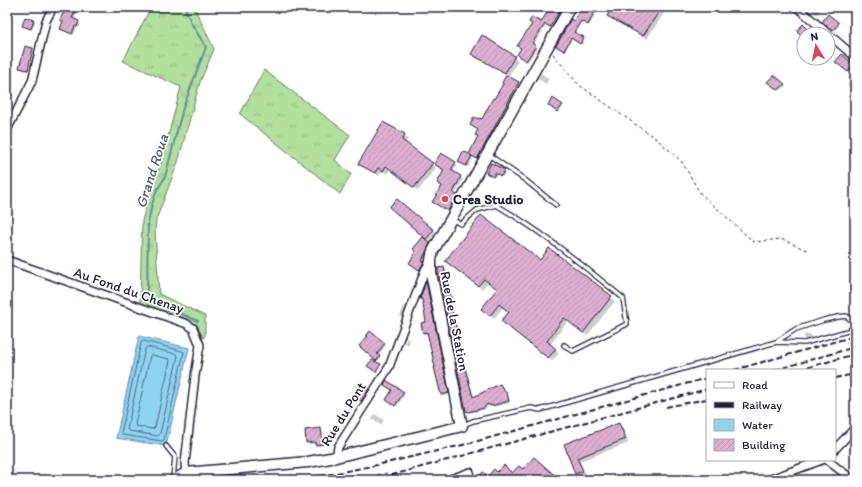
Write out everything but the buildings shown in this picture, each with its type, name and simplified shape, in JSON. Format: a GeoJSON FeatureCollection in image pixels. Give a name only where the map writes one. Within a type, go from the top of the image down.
{"type":"FeatureCollection","features":[{"type":"Feature","properties":{"kind":"street"},"geometry":{"type":"LineString","coordinates":[[7,130],[32,81],[46,21],[53,7]]}},
{"type":"Feature","properties":{"kind":"street","name":"Rue de la Station"},"geometry":{"type":"LineString","coordinates":[[462,426],[431,272],[431,260],[434,251],[451,220],[570,7]]}},
{"type":"Feature","properties":{"kind":"street"},"geometry":{"type":"LineString","coordinates":[[797,7],[855,57]]}},
{"type":"Feature","properties":{"kind":"street","name":"Au Fond du Chenay"},"geometry":{"type":"LineString","coordinates":[[7,260],[187,324],[193,328],[200,345],[190,416],[185,464],[186,473]]}},
{"type":"Feature","properties":{"kind":"street","name":"Rue du Pont"},"geometry":{"type":"LineString","coordinates":[[173,480],[186,473],[308,462],[336,457],[338,447],[389,367],[425,270],[431,260]]}},
{"type":"Feature","properties":{"kind":"street"},"geometry":{"type":"LineString","coordinates":[[336,457],[462,426]]}},
{"type":"Feature","properties":{"kind":"street"},"geometry":{"type":"LineString","coordinates":[[836,448],[855,428]]}},
{"type":"Feature","properties":{"kind":"street"},"geometry":{"type":"LineString","coordinates":[[768,480],[819,461]]}},
{"type":"Feature","properties":{"kind":"street"},"geometry":{"type":"LineString","coordinates":[[828,461],[853,480]]}},
{"type":"Feature","properties":{"kind":"street"},"geometry":{"type":"LineString","coordinates":[[448,480],[455,479],[470,472]]}},
{"type":"Feature","properties":{"kind":"lane"},"geometry":{"type":"LineString","coordinates":[[488,154],[525,180],[556,205]]}},
{"type":"Feature","properties":{"kind":"lane"},"geometry":{"type":"LineString","coordinates":[[451,220],[461,224],[477,210],[496,205],[520,218],[623,298],[627,324],[572,351],[564,345]]}},
{"type":"Feature","properties":{"kind":"lane"},"geometry":{"type":"LineString","coordinates":[[462,426],[473,421],[531,408],[540,410],[776,342],[796,329],[838,316],[846,316],[854,322],[852,329],[804,343],[776,342]]}},
{"type":"Feature","properties":{"kind":"lane"},"geometry":{"type":"LineString","coordinates":[[166,446],[175,456],[173,480]]}},
{"type":"Feature","properties":{"kind":"path"},"geometry":{"type":"LineString","coordinates":[[548,47],[579,85],[658,140],[682,162],[700,193],[754,242],[781,239],[809,251]]}},
{"type":"Feature","properties":{"kind":"path"},"geometry":{"type":"LineString","coordinates":[[378,475],[387,473]]}},
{"type":"Feature","properties":{"kind":"green space"},"geometry":{"type":"Polygon","coordinates":[[[151,7],[194,7],[214,49],[200,82],[178,162],[156,220],[155,231],[159,294],[205,316],[205,336],[203,338],[197,325],[140,304],[142,221],[149,195],[161,163],[181,87],[123,61],[151,7]]]}},
{"type":"Feature","properties":{"kind":"green space"},"geometry":{"type":"Polygon","coordinates":[[[264,70],[350,135],[335,160],[351,174],[340,194],[240,114],[264,70]]]}},
{"type":"Feature","properties":{"kind":"water"},"geometry":{"type":"Polygon","coordinates":[[[139,336],[189,348],[166,446],[116,438],[139,336]]]}},
{"type":"Feature","properties":{"kind":"waterway","name":"Grand Roua"},"geometry":{"type":"LineString","coordinates":[[185,7],[191,23],[206,47],[183,108],[165,177],[156,192],[152,204],[148,223],[147,293],[151,300],[155,303],[198,321]]}},
{"type":"Feature","properties":{"kind":"railway"},"geometry":{"type":"LineString","coordinates":[[738,369],[855,336]]}},
{"type":"Feature","properties":{"kind":"railway"},"geometry":{"type":"LineString","coordinates":[[778,369],[855,347]]}},
{"type":"Feature","properties":{"kind":"railway"},"geometry":{"type":"LineString","coordinates":[[802,369],[855,354]]}},
{"type":"Feature","properties":{"kind":"railway"},"geometry":{"type":"LineString","coordinates":[[836,378],[855,374]]}},
{"type":"Feature","properties":{"kind":"railway"},"geometry":{"type":"LineString","coordinates":[[301,480],[377,465],[467,444],[706,378]]}},
{"type":"Feature","properties":{"kind":"railway"},"geometry":{"type":"LineString","coordinates":[[374,480],[706,389]]}},
{"type":"Feature","properties":{"kind":"railway"},"geometry":{"type":"LineString","coordinates":[[666,407],[706,399]]}},
{"type":"Feature","properties":{"kind":"place","name":"Crea Studio"},"geometry":{"type":"Point","coordinates":[445,199]}}]}
